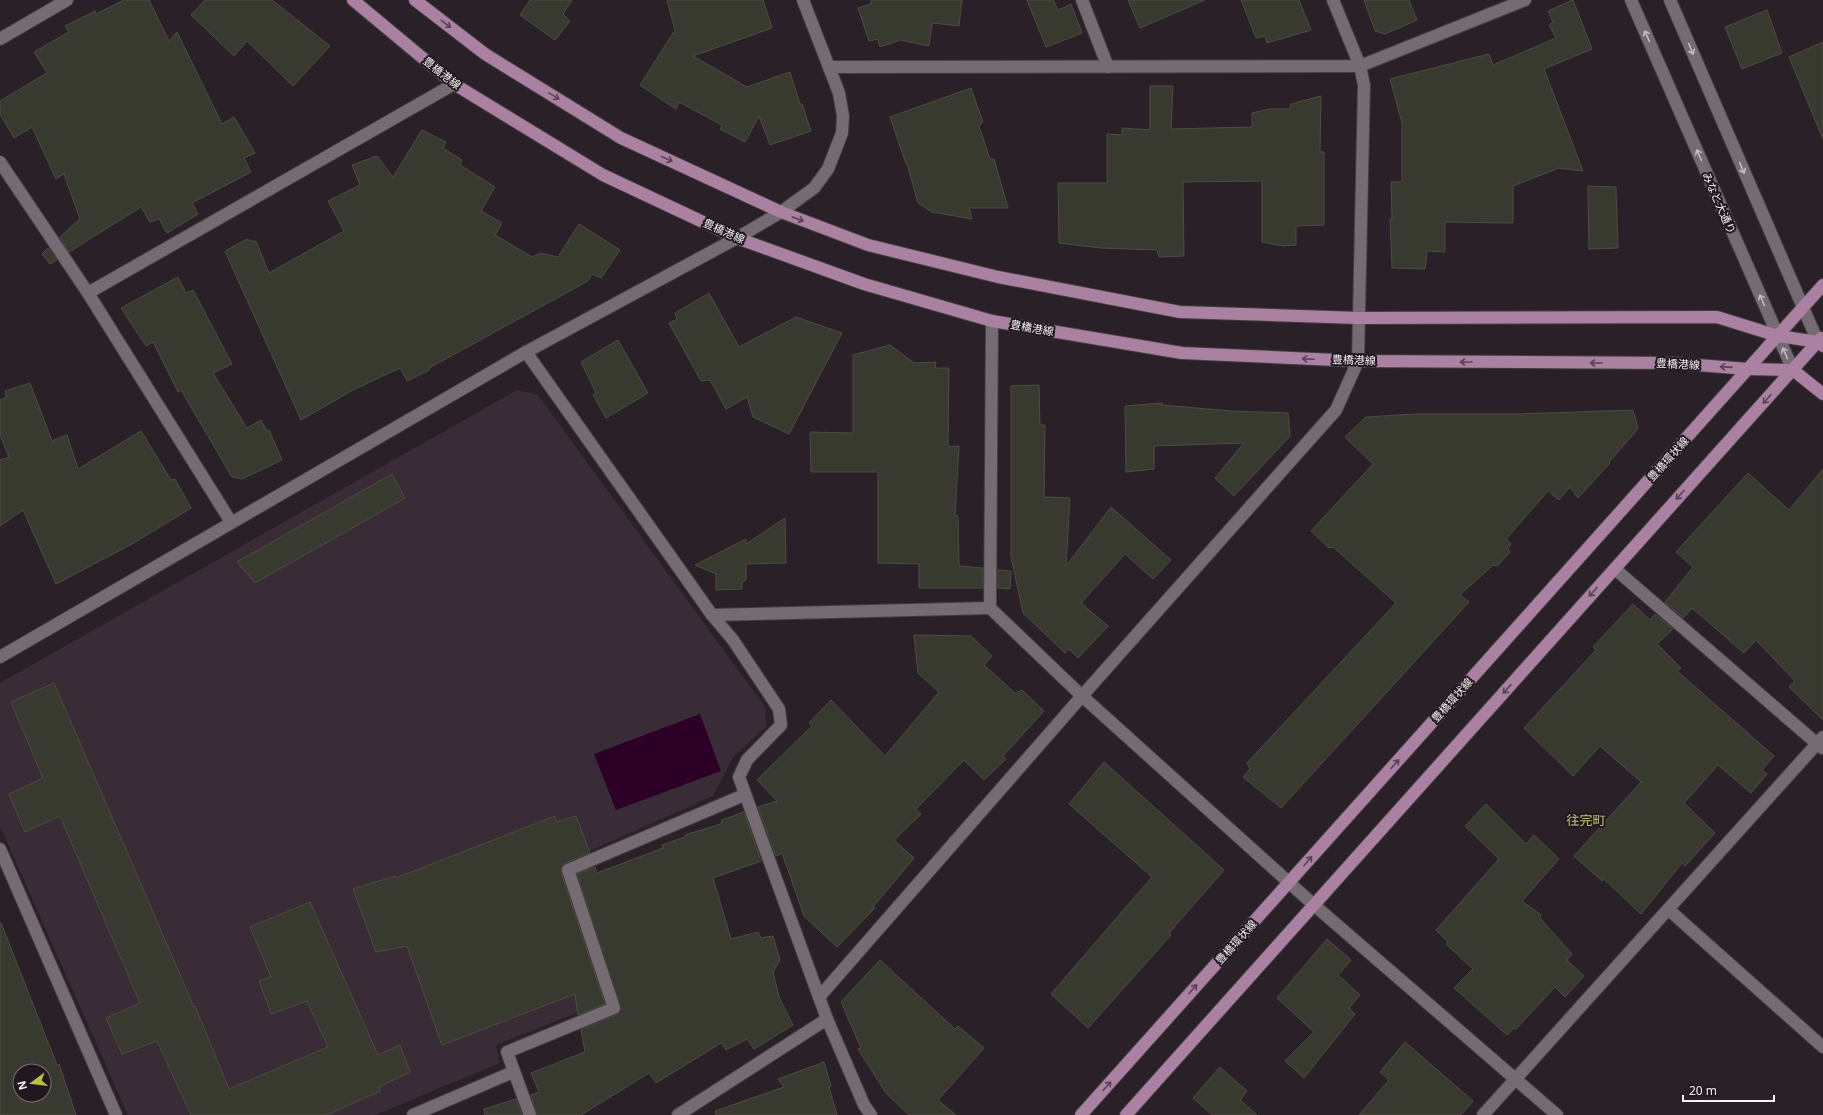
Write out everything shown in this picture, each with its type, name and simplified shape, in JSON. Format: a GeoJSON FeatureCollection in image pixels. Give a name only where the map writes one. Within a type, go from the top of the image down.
{"type":"FeatureCollection","features":[{"type":"Feature","properties":{"kind":"main road","name":"豊橋港線"},"geometry":{"type":"LineString","coordinates":[[353,0],[454,84],[603,175],[737,238],[864,284],[992,321],[1182,353],[1358,361],[1672,363],[1748,369],[1793,370]]}},
{"type":"Feature","properties":{"kind":"main road"},"geometry":{"type":"LineString","coordinates":[[415,0],[485,54],[621,138],[781,212],[868,245],[998,277],[1180,312],[1358,318],[1716,317],[1778,336],[1821,341]]}},
{"type":"Feature","properties":{"kind":"main road","name":"豊橋環状線"},"geometry":{"type":"LineString","coordinates":[[1081,1115],[1823,285]]}},
{"type":"Feature","properties":{"kind":"main road"},"geometry":{"type":"LineString","coordinates":[[1126,1115],[1793,370],[1821,341]]}},
{"type":"Feature","properties":{"kind":"main road","name":"みなと大通り"},"geometry":{"type":"LineString","coordinates":[[1793,370],[1823,394]]}},
{"type":"Feature","properties":{"kind":"street"},"geometry":{"type":"LineString","coordinates":[[0,39],[67,0]]}},
{"type":"Feature","properties":{"kind":"street"},"geometry":{"type":"LineString","coordinates":[[0,657],[526,352],[737,238],[781,212],[814,188],[828,169],[842,133],[843,116],[839,93],[803,0]]}},
{"type":"Feature","properties":{"kind":"street"},"geometry":{"type":"LineString","coordinates":[[1082,0],[1108,67]]}},
{"type":"Feature","properties":{"kind":"street"},"geometry":{"type":"LineString","coordinates":[[820,996],[1082,696],[1336,410],[1358,361],[1364,85],[1360,66],[1333,0]]}},
{"type":"Feature","properties":{"kind":"street"},"geometry":{"type":"LineString","coordinates":[[829,67],[1360,66],[1525,0]]}},
{"type":"Feature","properties":{"kind":"street","name":"みなと大通り"},"geometry":{"type":"LineString","coordinates":[[1631,0],[1793,370]]}},
{"type":"Feature","properties":{"kind":"street"},"geometry":{"type":"LineString","coordinates":[[1670,0],[1802,309],[1821,341]]}},
{"type":"Feature","properties":{"kind":"street"},"geometry":{"type":"LineString","coordinates":[[88,293],[454,84]]}},
{"type":"Feature","properties":{"kind":"street"},"geometry":{"type":"LineString","coordinates":[[0,162],[88,293],[231,522]]}},
{"type":"Feature","properties":{"kind":"street"},"geometry":{"type":"LineString","coordinates":[[990,608],[992,321]]}},
{"type":"Feature","properties":{"kind":"street"},"geometry":{"type":"LineString","coordinates":[[526,352],[712,616],[733,640],[779,709],[781,725],[747,760],[739,777],[744,795],[828,1019],[864,1106],[871,1115]]}},
{"type":"Feature","properties":{"kind":"street"},"geometry":{"type":"LineString","coordinates":[[1483,1115],[1821,743],[1615,569]]}},
{"type":"Feature","properties":{"kind":"street"},"geometry":{"type":"LineString","coordinates":[[712,616],[990,608],[1082,696],[1289,883],[1556,1115]]}},
{"type":"Feature","properties":{"kind":"street"},"geometry":{"type":"LineString","coordinates":[[530,1115],[513,1072],[507,1052],[614,1008],[568,870],[744,795]]}},
{"type":"Feature","properties":{"kind":"street"},"geometry":{"type":"LineString","coordinates":[[0,849],[116,1115]]}},
{"type":"Feature","properties":{"kind":"street"},"geometry":{"type":"LineString","coordinates":[[1669,910],[1823,1047]]}},
{"type":"Feature","properties":{"kind":"street"},"geometry":{"type":"LineString","coordinates":[[678,1115],[828,1019]]}},
{"type":"Feature","properties":{"kind":"street"},"geometry":{"type":"LineString","coordinates":[[413,1115],[513,1072]]}},
{"type":"Feature","properties":{"kind":"shaded area"},"geometry":{"type":"Polygon","coordinates":[[[517,390],[538,395],[765,707],[766,727],[733,757],[713,796],[556,866],[601,1003],[496,1045],[500,1063],[375,1115],[128,1115],[0,826],[0,683],[517,390]]]}},
{"type":"Feature","properties":{"kind":"shaded area"},"geometry":{"type":"Polygon","coordinates":[[[700,714],[721,771],[616,810],[594,754],[700,714]]]}},
{"type":"Feature","properties":{"kind":"building"},"geometry":{"type":"Polygon","coordinates":[[[124,0],[149,0],[169,41],[177,32],[222,124],[234,117],[255,153],[244,158],[251,172],[192,203],[198,214],[167,233],[159,219],[150,222],[141,207],[69,252],[60,237],[80,219],[64,174],[56,179],[32,127],[14,138],[0,114],[0,101],[47,73],[34,52],[69,32],[65,26],[95,11],[96,14],[124,0]]]}},
{"type":"Feature","properties":{"kind":"building"},"geometry":{"type":"Polygon","coordinates":[[[205,0],[272,0],[330,46],[293,86],[247,41],[234,56],[191,15],[205,0]]]}},
{"type":"Feature","properties":{"kind":"building"},"geometry":{"type":"Polygon","coordinates":[[[530,0],[572,0],[563,14],[570,21],[555,40],[520,15],[530,0]]]}},
{"type":"Feature","properties":{"kind":"building"},"geometry":{"type":"Polygon","coordinates":[[[667,0],[763,0],[772,28],[693,56],[747,87],[790,72],[800,104],[802,104],[811,131],[770,145],[759,116],[745,142],[720,129],[722,125],[679,102],[676,109],[640,85],[675,30],[667,0]]]}},
{"type":"Feature","properties":{"kind":"building"},"geometry":{"type":"Polygon","coordinates":[[[871,0],[962,0],[959,26],[932,23],[929,46],[900,40],[880,47],[878,39],[869,41],[858,8],[871,4],[871,0]]]}},
{"type":"Feature","properties":{"kind":"building"},"geometry":{"type":"Polygon","coordinates":[[[1027,0],[1053,0],[1058,10],[1071,4],[1082,33],[1046,47],[1027,0]]]}},
{"type":"Feature","properties":{"kind":"building"},"geometry":{"type":"Polygon","coordinates":[[[1128,0],[1205,0],[1140,28],[1128,0]]]}},
{"type":"Feature","properties":{"kind":"building"},"geometry":{"type":"Polygon","coordinates":[[[1241,0],[1299,0],[1311,30],[1267,43],[1265,36],[1256,38],[1241,0]]]}},
{"type":"Feature","properties":{"kind":"building"},"geometry":{"type":"Polygon","coordinates":[[[1364,0],[1409,0],[1417,20],[1385,34],[1375,31],[1364,0]]]}},
{"type":"Feature","properties":{"kind":"building"},"geometry":{"type":"Polygon","coordinates":[[[1573,0],[1592,49],[1544,69],[1583,171],[1559,168],[1513,186],[1513,223],[1445,222],[1445,252],[1427,251],[1425,269],[1392,268],[1390,219],[1392,219],[1391,182],[1402,182],[1402,123],[1390,79],[1489,54],[1493,65],[1556,38],[1549,25],[1553,22],[1548,11],[1573,0]]]}},
{"type":"Feature","properties":{"kind":"building"},"geometry":{"type":"Polygon","coordinates":[[[1767,10],[1782,53],[1742,69],[1725,27],[1767,10]]]}},
{"type":"Feature","properties":{"kind":"building"},"geometry":{"type":"Polygon","coordinates":[[[1823,42],[1823,139],[1789,57],[1823,42]]]}},
{"type":"Feature","properties":{"kind":"building"},"geometry":{"type":"Polygon","coordinates":[[[1150,86],[1173,86],[1171,129],[1252,127],[1252,113],[1270,109],[1290,109],[1291,104],[1321,96],[1320,152],[1324,152],[1324,225],[1296,226],[1296,245],[1283,246],[1262,242],[1262,181],[1183,182],[1184,256],[1159,257],[1157,250],[1101,248],[1059,243],[1058,183],[1107,183],[1107,134],[1122,135],[1122,128],[1150,130],[1150,86]]]}},
{"type":"Feature","properties":{"kind":"building"},"geometry":{"type":"Polygon","coordinates":[[[971,88],[983,122],[979,126],[990,159],[994,159],[1008,208],[969,208],[972,219],[932,212],[918,203],[907,164],[890,117],[971,88]]]}},
{"type":"Feature","properties":{"kind":"building"},"geometry":{"type":"Polygon","coordinates":[[[422,130],[446,142],[443,148],[462,160],[460,165],[495,187],[481,211],[502,223],[495,235],[532,257],[540,253],[558,257],[579,224],[620,250],[601,278],[592,274],[588,281],[429,368],[429,370],[407,381],[400,368],[353,390],[301,420],[225,251],[247,239],[250,241],[256,241],[269,273],[344,231],[328,201],[360,185],[352,165],[377,156],[393,177],[422,130]]]}},
{"type":"Feature","properties":{"kind":"building"},"geometry":{"type":"Polygon","coordinates":[[[1588,186],[1616,187],[1618,248],[1589,249],[1588,186]]]}},
{"type":"Feature","properties":{"kind":"building"},"geometry":{"type":"Polygon","coordinates":[[[48,248],[57,260],[50,264],[42,254],[48,248]]]}},
{"type":"Feature","properties":{"kind":"building"},"geometry":{"type":"Polygon","coordinates":[[[178,277],[186,293],[193,290],[232,364],[213,373],[247,428],[261,420],[267,431],[269,430],[282,460],[242,479],[232,477],[181,390],[178,392],[153,342],[146,346],[121,308],[178,277]]]}},
{"type":"Feature","properties":{"kind":"building"},"geometry":{"type":"Polygon","coordinates":[[[709,293],[739,347],[796,317],[842,333],[789,434],[753,417],[747,397],[726,409],[710,380],[701,381],[669,323],[677,319],[675,313],[709,293]]]}},
{"type":"Feature","properties":{"kind":"building"},"geometry":{"type":"Polygon","coordinates":[[[618,340],[648,393],[606,418],[593,395],[596,393],[581,362],[618,340]]]}},
{"type":"Feature","properties":{"kind":"building"},"geometry":{"type":"Polygon","coordinates":[[[890,345],[914,363],[936,362],[935,368],[949,368],[948,447],[959,446],[955,516],[958,516],[959,566],[983,568],[983,588],[919,588],[919,564],[878,563],[878,472],[811,472],[810,432],[853,433],[853,355],[890,345]]]}},
{"type":"Feature","properties":{"kind":"building"},"geometry":{"type":"Polygon","coordinates":[[[30,383],[52,441],[67,435],[78,469],[141,431],[171,480],[175,479],[191,508],[132,544],[56,584],[23,510],[0,526],[0,460],[9,457],[0,435],[0,400],[6,398],[5,391],[30,383]]]}},
{"type":"Feature","properties":{"kind":"building"},"geometry":{"type":"Polygon","coordinates":[[[1039,385],[1040,425],[1045,425],[1044,497],[1070,498],[1066,566],[1111,507],[1171,560],[1153,579],[1125,554],[1081,603],[1108,626],[1078,658],[1069,649],[1065,653],[1023,613],[1011,557],[1011,386],[1039,385]]]}},
{"type":"Feature","properties":{"kind":"building"},"geometry":{"type":"Polygon","coordinates":[[[1162,403],[1162,405],[1231,411],[1288,413],[1290,436],[1234,496],[1215,478],[1244,443],[1154,446],[1154,469],[1126,472],[1125,406],[1162,403]]]}},
{"type":"Feature","properties":{"kind":"building"},"geometry":{"type":"Polygon","coordinates":[[[1633,410],[1638,429],[1609,462],[1610,463],[1578,498],[1570,487],[1559,500],[1548,491],[1506,539],[1511,544],[1508,549],[1510,552],[1497,566],[1493,565],[1460,595],[1469,602],[1281,808],[1243,777],[1250,769],[1247,763],[1396,603],[1333,547],[1329,548],[1311,531],[1373,464],[1345,437],[1366,417],[1414,414],[1519,414],[1633,410]]]}},
{"type":"Feature","properties":{"kind":"building"},"geometry":{"type":"Polygon","coordinates":[[[1823,469],[1823,720],[1789,687],[1795,681],[1756,640],[1744,653],[1692,608],[1683,618],[1665,602],[1693,567],[1676,552],[1748,473],[1789,510],[1823,469]]]}},
{"type":"Feature","properties":{"kind":"building"},"geometry":{"type":"Polygon","coordinates":[[[392,474],[405,498],[255,583],[237,562],[392,474]]]}},
{"type":"Feature","properties":{"kind":"building"},"geometry":{"type":"Polygon","coordinates":[[[785,518],[786,563],[746,564],[746,580],[742,582],[742,589],[716,590],[716,574],[695,565],[746,539],[746,544],[785,518]]]}},
{"type":"Feature","properties":{"kind":"building"},"geometry":{"type":"Polygon","coordinates":[[[998,570],[1011,571],[1010,589],[998,588],[998,570]]]}},
{"type":"Feature","properties":{"kind":"building"},"geometry":{"type":"Polygon","coordinates":[[[1633,604],[1650,620],[1655,614],[1673,629],[1657,644],[1681,668],[1677,671],[1774,756],[1762,770],[1767,774],[1751,793],[1718,765],[1684,803],[1715,833],[1685,866],[1682,863],[1641,914],[1604,879],[1602,881],[1574,856],[1641,782],[1600,746],[1573,776],[1524,728],[1596,650],[1593,647],[1633,604]]]}},
{"type":"Feature","properties":{"kind":"building"},"geometry":{"type":"Polygon","coordinates":[[[914,635],[971,636],[992,656],[984,665],[1015,693],[1022,690],[1044,711],[1003,756],[1006,759],[984,780],[964,760],[916,809],[921,814],[894,840],[914,858],[873,907],[875,908],[837,947],[804,916],[782,853],[776,856],[758,807],[777,801],[757,780],[812,726],[809,723],[831,700],[885,756],[939,692],[918,673],[914,635]]]}},
{"type":"Feature","properties":{"kind":"building"},"geometry":{"type":"Polygon","coordinates":[[[54,683],[194,1007],[195,1006],[229,1089],[328,1047],[307,1001],[271,1014],[259,981],[271,977],[250,927],[310,902],[378,1055],[400,1045],[410,1072],[379,1087],[380,1091],[327,1115],[191,1115],[157,1041],[122,1054],[106,1018],[140,1003],[60,816],[25,832],[9,794],[43,778],[11,702],[54,683]]]}},
{"type":"Feature","properties":{"kind":"building"},"geometry":{"type":"Polygon","coordinates":[[[1104,762],[1224,870],[1169,933],[1171,935],[1088,1028],[1051,994],[1152,877],[1069,804],[1104,762]]]}},
{"type":"Feature","properties":{"kind":"building"},"geometry":{"type":"Polygon","coordinates":[[[1486,804],[1526,844],[1534,835],[1559,859],[1522,901],[1541,915],[1540,918],[1572,954],[1567,960],[1584,976],[1565,997],[1555,987],[1516,1029],[1514,1028],[1507,1035],[1454,988],[1473,969],[1446,944],[1448,942],[1436,930],[1499,859],[1465,826],[1486,804]]]}},
{"type":"Feature","properties":{"kind":"building"},"geometry":{"type":"Polygon","coordinates":[[[744,812],[761,861],[713,878],[731,939],[758,932],[761,938],[773,936],[780,960],[773,972],[779,997],[793,1025],[754,1049],[747,1039],[726,1050],[721,1043],[656,1083],[649,1073],[581,1115],[537,1115],[531,1095],[539,1092],[531,1073],[585,1052],[581,1030],[617,1015],[621,1009],[577,874],[595,867],[597,873],[663,848],[662,845],[685,837],[685,835],[721,824],[722,820],[744,812]]]}},
{"type":"Feature","properties":{"kind":"building"},"geometry":{"type":"Polygon","coordinates":[[[555,816],[556,822],[576,816],[590,853],[565,863],[562,866],[561,872],[605,1004],[578,1015],[575,994],[442,1045],[407,946],[376,952],[353,889],[395,876],[396,878],[555,816]]]}},
{"type":"Feature","properties":{"kind":"building"},"geometry":{"type":"Polygon","coordinates":[[[0,923],[57,1065],[59,1064],[76,1115],[0,1115],[0,923]]]}},
{"type":"Feature","properties":{"kind":"building"},"geometry":{"type":"Polygon","coordinates":[[[1327,939],[1351,960],[1338,975],[1360,995],[1349,1008],[1355,1014],[1304,1078],[1285,1061],[1314,1032],[1277,998],[1327,939]]]}},
{"type":"Feature","properties":{"kind":"building"},"geometry":{"type":"Polygon","coordinates":[[[880,960],[955,1029],[958,1026],[984,1048],[938,1100],[956,1115],[909,1115],[886,1093],[858,1049],[861,1048],[841,1002],[880,960]]]}},
{"type":"Feature","properties":{"kind":"building"},"geometry":{"type":"Polygon","coordinates":[[[1405,1042],[1473,1101],[1461,1115],[1359,1115],[1389,1080],[1380,1072],[1405,1042]]]}},
{"type":"Feature","properties":{"kind":"building"},"geometry":{"type":"Polygon","coordinates":[[[824,1062],[837,1115],[716,1115],[715,1111],[784,1087],[778,1079],[824,1062]]]}},
{"type":"Feature","properties":{"kind":"building"},"geometry":{"type":"Polygon","coordinates":[[[1220,1067],[1247,1091],[1240,1100],[1257,1115],[1212,1115],[1193,1098],[1220,1067]]]}},
{"type":"Feature","properties":{"kind":"building"},"geometry":{"type":"Polygon","coordinates":[[[516,1099],[522,1115],[485,1115],[484,1109],[516,1099]]]}},
{"type":"Feature","properties":{"kind":"district","name":"往完町"},"geometry":{"type":"Point","coordinates":[1586,820]}}]}
